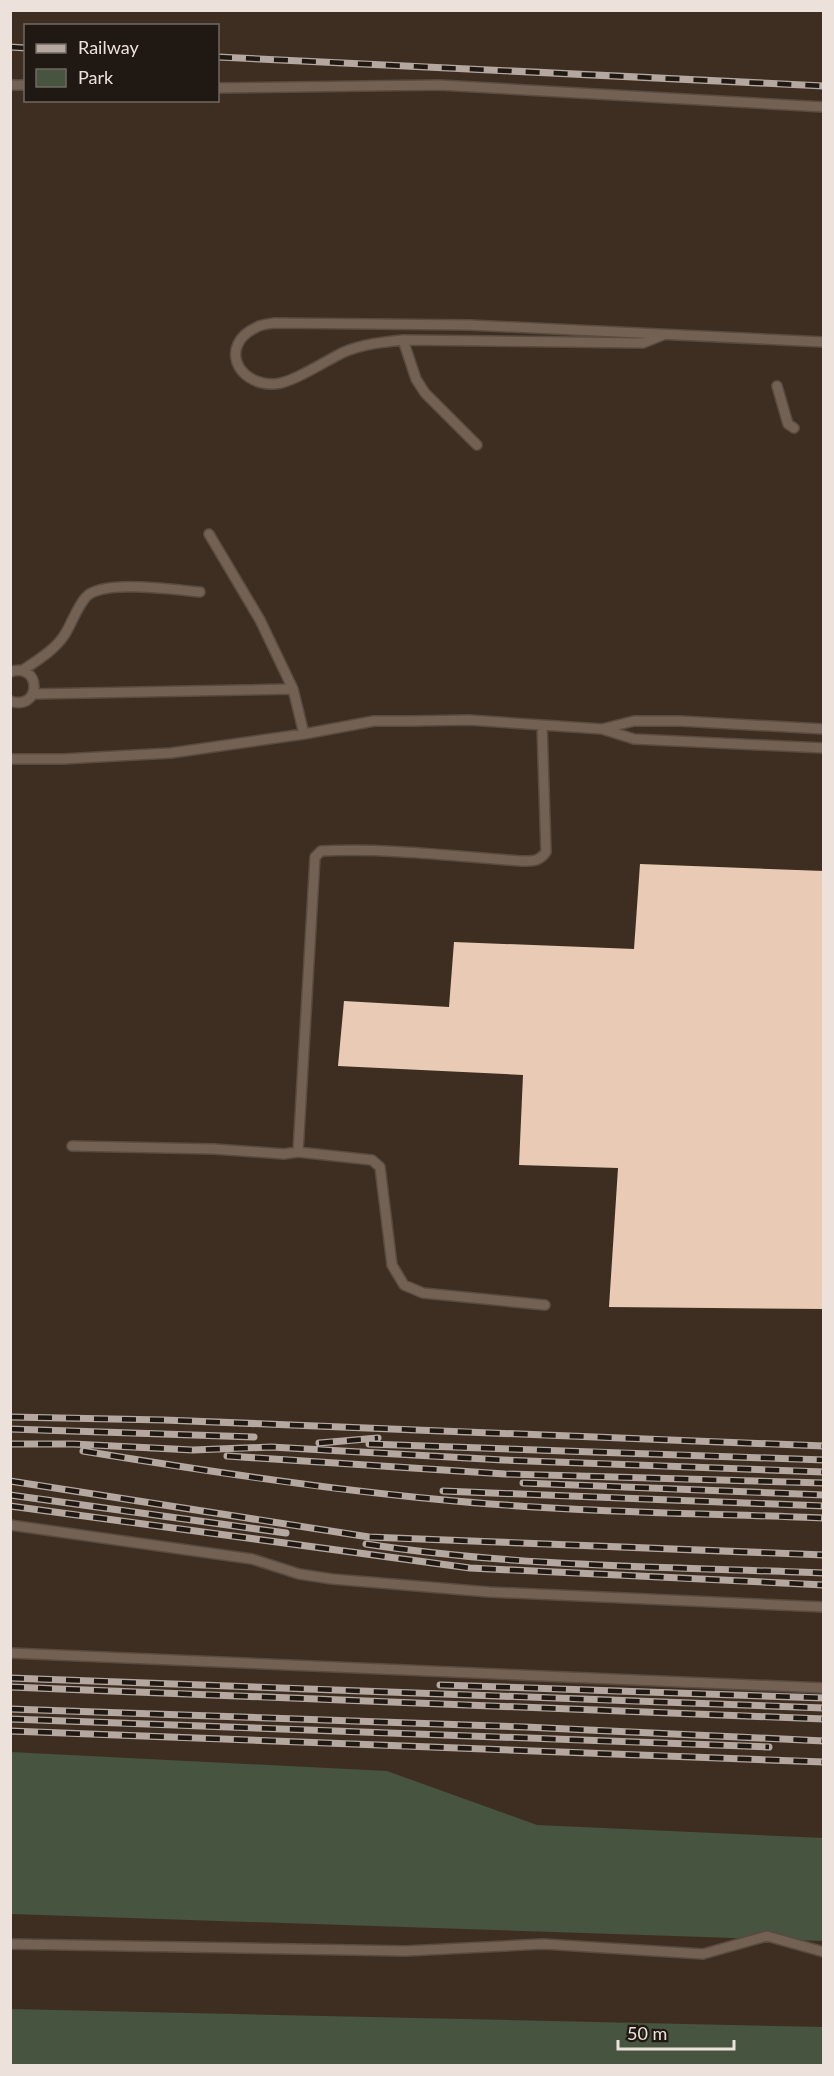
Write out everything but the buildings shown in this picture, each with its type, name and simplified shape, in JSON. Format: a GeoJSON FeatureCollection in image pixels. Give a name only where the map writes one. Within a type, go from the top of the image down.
{"type":"FeatureCollection","features":[{"type":"Feature","properties":{"kind":"lane"},"geometry":{"type":"LineString","coordinates":[[219,88],[439,85],[824,107]]}},
{"type":"Feature","properties":{"kind":"lane"},"geometry":{"type":"LineString","coordinates":[[663,335],[643,343],[403,340],[374,343],[347,351],[275,385],[249,379],[238,369],[235,358],[237,347],[245,335],[257,326],[275,323],[470,325],[824,342]]}},
{"type":"Feature","properties":{"kind":"lane"},"geometry":{"type":"LineString","coordinates":[[403,340],[416,379],[425,393],[477,445]]}},
{"type":"Feature","properties":{"kind":"lane"},"geometry":{"type":"LineString","coordinates":[[777,386],[788,424],[794,428]]}},
{"type":"Feature","properties":{"kind":"lane"},"geometry":{"type":"LineString","coordinates":[[209,534],[260,620],[293,688],[304,734]]}},
{"type":"Feature","properties":{"kind":"lane"},"geometry":{"type":"LineString","coordinates":[[10,672],[23,670],[49,651],[64,636],[86,597],[100,588],[116,586],[200,591]]}},
{"type":"Feature","properties":{"kind":"lane"},"geometry":{"type":"LineString","coordinates":[[10,701],[24,702],[33,694],[35,688],[32,677],[23,670]]}},
{"type":"Feature","properties":{"kind":"lane"},"geometry":{"type":"LineString","coordinates":[[33,694],[293,688]]}},
{"type":"Feature","properties":{"kind":"lane"},"geometry":{"type":"LineString","coordinates":[[10,759],[63,759],[171,753],[304,734],[374,721],[469,720],[602,729],[634,739],[824,748]]}},
{"type":"Feature","properties":{"kind":"lane"},"geometry":{"type":"LineString","coordinates":[[602,729],[634,721],[680,721],[824,729]]}},
{"type":"Feature","properties":{"kind":"lane"},"geometry":{"type":"LineString","coordinates":[[298,1152],[315,857],[321,851],[338,850],[413,852],[521,861],[536,861],[542,858],[546,852],[546,845],[542,725]]}},
{"type":"Feature","properties":{"kind":"lane"},"geometry":{"type":"LineString","coordinates":[[72,1146],[214,1149],[284,1154],[298,1152],[372,1160],[380,1167],[392,1265],[404,1285],[423,1293],[545,1305]]}},
{"type":"Feature","properties":{"kind":"lane"},"geometry":{"type":"LineString","coordinates":[[10,1525],[252,1559],[299,1574],[333,1579],[489,1592],[824,1607]]}},
{"type":"Feature","properties":{"kind":"lane"},"geometry":{"type":"LineString","coordinates":[[10,1653],[824,1688]]}},
{"type":"Feature","properties":{"kind":"lane"},"geometry":{"type":"LineString","coordinates":[[10,1944],[406,1951],[543,1944],[703,1954],[767,1936],[824,1952]]}},
{"type":"Feature","properties":{"kind":"green space"},"geometry":{"type":"Polygon","coordinates":[[[11,1752],[387,1771],[537,1825],[823,1838],[823,1941],[11,1914],[11,1752]]]}},
{"type":"Feature","properties":{"kind":"green space"},"geometry":{"type":"Polygon","coordinates":[[[10,2009],[823,2027],[823,2065],[11,2065],[10,2009]]]}},
{"type":"Feature","properties":{"kind":"railway"},"geometry":{"type":"LineString","coordinates":[[10,47],[24,48]]}},
{"type":"Feature","properties":{"kind":"railway"},"geometry":{"type":"LineString","coordinates":[[219,57],[824,86]]}},
{"type":"Feature","properties":{"kind":"railway"},"geometry":{"type":"LineString","coordinates":[[10,1417],[164,1420],[824,1446]]}},
{"type":"Feature","properties":{"kind":"railway"},"geometry":{"type":"LineString","coordinates":[[10,1429],[254,1437]]}},
{"type":"Feature","properties":{"kind":"railway"},"geometry":{"type":"LineString","coordinates":[[319,1443],[378,1438]]}},
{"type":"Feature","properties":{"kind":"railway"},"geometry":{"type":"LineString","coordinates":[[10,1444],[73,1444],[193,1450],[271,1447],[503,1460],[824,1472]]}},
{"type":"Feature","properties":{"kind":"railway"},"geometry":{"type":"LineString","coordinates":[[369,1444],[824,1460]]}},
{"type":"Feature","properties":{"kind":"railway"},"geometry":{"type":"LineString","coordinates":[[83,1451],[258,1478],[434,1499],[580,1509],[824,1518]]}},
{"type":"Feature","properties":{"kind":"railway"},"geometry":{"type":"LineString","coordinates":[[227,1456],[505,1474],[824,1483]]}},
{"type":"Feature","properties":{"kind":"railway"},"geometry":{"type":"LineString","coordinates":[[10,1481],[369,1537],[824,1555]]}},
{"type":"Feature","properties":{"kind":"railway"},"geometry":{"type":"LineString","coordinates":[[523,1483],[824,1495]]}},
{"type":"Feature","properties":{"kind":"railway"},"geometry":{"type":"LineString","coordinates":[[443,1491],[824,1506]]}},
{"type":"Feature","properties":{"kind":"railway"},"geometry":{"type":"LineString","coordinates":[[10,1495],[286,1533]]}},
{"type":"Feature","properties":{"kind":"railway"},"geometry":{"type":"LineString","coordinates":[[10,1506],[470,1568],[824,1585]]}},
{"type":"Feature","properties":{"kind":"railway"},"geometry":{"type":"LineString","coordinates":[[366,1544],[423,1552],[537,1562],[824,1573]]}},
{"type":"Feature","properties":{"kind":"railway"},"geometry":{"type":"LineString","coordinates":[[10,1678],[824,1708]]}},
{"type":"Feature","properties":{"kind":"railway"},"geometry":{"type":"LineString","coordinates":[[440,1685],[824,1698]]}},
{"type":"Feature","properties":{"kind":"railway"},"geometry":{"type":"LineString","coordinates":[[10,1687],[824,1719]]}},
{"type":"Feature","properties":{"kind":"railway"},"geometry":{"type":"LineString","coordinates":[[10,1709],[525,1727],[824,1741]]}},
{"type":"Feature","properties":{"kind":"railway"},"geometry":{"type":"LineString","coordinates":[[10,1719],[769,1747]]}},
{"type":"Feature","properties":{"kind":"railway"},"geometry":{"type":"LineString","coordinates":[[10,1731],[824,1762]]}}]}
